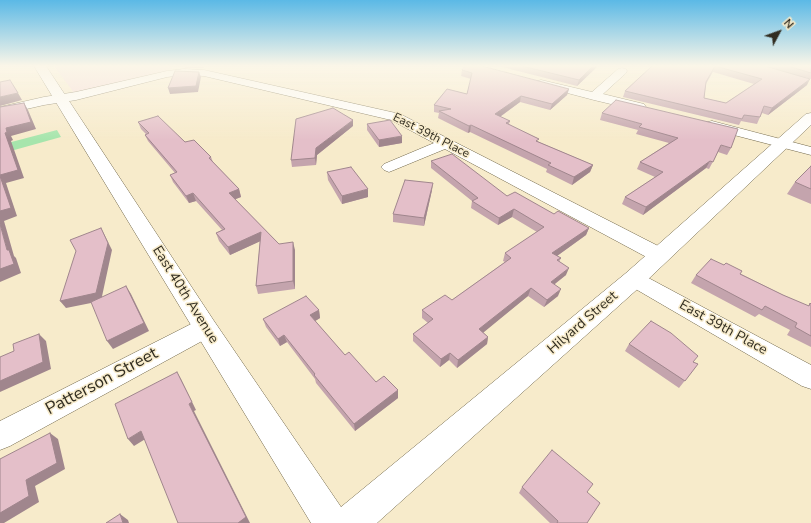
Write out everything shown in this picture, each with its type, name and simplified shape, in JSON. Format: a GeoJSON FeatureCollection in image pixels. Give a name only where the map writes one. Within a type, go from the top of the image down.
{"type":"FeatureCollection","features":[{"type":"Feature","properties":{"kind":"street","name":"East 40th Avenue"},"geometry":{"type":"LineString","coordinates":[[56,90],[204,328],[331,523]]}},
{"type":"Feature","properties":{"kind":"street","name":"East 39th Place"},"geometry":{"type":"LineString","coordinates":[[0,111],[97,90]]}},
{"type":"Feature","properties":{"kind":"street","name":"East 39th Place"},"geometry":{"type":"LineString","coordinates":[[282,90],[383,113],[409,123],[659,255]]}},
{"type":"Feature","properties":{"kind":"street"},"geometry":{"type":"LineString","coordinates":[[571,90],[654,111]]}},
{"type":"Feature","properties":{"kind":"street"},"geometry":{"type":"LineString","coordinates":[[594,96],[600,90]]}},
{"type":"Feature","properties":{"kind":"street","name":"Hilyard Street"},"geometry":{"type":"LineString","coordinates":[[350,523],[634,279],[811,116]]}},
{"type":"Feature","properties":{"kind":"street"},"geometry":{"type":"LineString","coordinates":[[700,122],[783,142],[811,151]]}},
{"type":"Feature","properties":{"kind":"street"},"geometry":{"type":"LineString","coordinates":[[389,167],[446,143]]}},
{"type":"Feature","properties":{"kind":"street","name":"East 39th Place"},"geometry":{"type":"LineString","coordinates":[[634,279],[811,378]]}},
{"type":"Feature","properties":{"kind":"street","name":"Patterson Street"},"geometry":{"type":"LineString","coordinates":[[0,436],[204,328]]}},
{"type":"Feature","properties":{"kind":"shaded area"},"geometry":{"type":"Polygon","coordinates":[[[72,90],[85,90],[74,93],[72,90]]]}},
{"type":"Feature","properties":{"kind":"green space"},"geometry":{"type":"Polygon","coordinates":[[[57,130],[61,137],[0,154],[0,145],[57,130]]]}},
{"type":"Feature","properties":{"kind":"building"},"geometry":{"type":"Polygon","coordinates":[[[0,90],[16,90],[18,93],[0,97],[0,90]]]}},
{"type":"Feature","properties":{"kind":"building"},"geometry":{"type":"Polygon","coordinates":[[[446,90],[467,94],[468,90],[567,90],[552,104],[521,96],[495,114],[510,121],[506,123],[539,139],[536,141],[593,165],[574,177],[548,165],[551,163],[439,111],[451,109],[434,105],[446,90]]]}},
{"type":"Feature","properties":{"kind":"building"},"geometry":{"type":"Polygon","coordinates":[[[705,90],[704,98],[726,103],[745,90],[795,90],[772,108],[764,106],[760,117],[744,115],[742,119],[625,91],[705,90]]]}},
{"type":"Feature","properties":{"kind":"building"},"geometry":{"type":"Polygon","coordinates":[[[616,100],[738,129],[731,148],[721,145],[713,162],[710,161],[646,207],[625,197],[663,172],[640,162],[678,138],[639,127],[642,124],[602,113],[616,100]]]}},
{"type":"Feature","properties":{"kind":"building"},"geometry":{"type":"Polygon","coordinates":[[[24,103],[31,122],[6,128],[7,132],[5,133],[18,170],[0,175],[0,107],[24,103]]]}},
{"type":"Feature","properties":{"kind":"building"},"geometry":{"type":"Polygon","coordinates":[[[333,108],[353,120],[316,148],[315,158],[291,160],[296,119],[333,108]]]}},
{"type":"Feature","properties":{"kind":"building"},"geometry":{"type":"Polygon","coordinates":[[[158,116],[185,142],[194,140],[211,157],[209,158],[239,189],[229,193],[279,244],[293,242],[293,281],[256,286],[261,232],[228,247],[216,233],[225,229],[193,193],[186,196],[170,175],[177,172],[145,135],[149,133],[138,122],[158,116]]]}},
{"type":"Feature","properties":{"kind":"building"},"geometry":{"type":"Polygon","coordinates":[[[390,120],[402,136],[379,140],[367,124],[390,120]]]}},
{"type":"Feature","properties":{"kind":"building"},"geometry":{"type":"Polygon","coordinates":[[[452,154],[507,196],[515,192],[554,214],[558,211],[589,228],[552,253],[561,258],[557,260],[569,268],[551,282],[561,289],[547,300],[531,288],[479,329],[488,337],[458,360],[450,353],[441,359],[413,334],[433,319],[422,310],[445,295],[452,300],[511,258],[505,253],[544,227],[514,209],[499,218],[472,201],[478,198],[431,161],[452,154]]]}},
{"type":"Feature","properties":{"kind":"building"},"geometry":{"type":"Polygon","coordinates":[[[811,166],[811,189],[795,182],[811,166]]]}},
{"type":"Feature","properties":{"kind":"building"},"geometry":{"type":"Polygon","coordinates":[[[351,167],[368,189],[342,196],[327,172],[351,167]]]}},
{"type":"Feature","properties":{"kind":"building"},"geometry":{"type":"Polygon","coordinates":[[[0,176],[11,208],[0,211],[0,176]]]}},
{"type":"Feature","properties":{"kind":"building"},"geometry":{"type":"Polygon","coordinates":[[[405,180],[433,183],[424,218],[393,214],[405,180]]]}},
{"type":"Feature","properties":{"kind":"building"},"geometry":{"type":"Polygon","coordinates":[[[0,224],[7,250],[9,250],[14,264],[0,269],[0,224]]]}},
{"type":"Feature","properties":{"kind":"building"},"geometry":{"type":"Polygon","coordinates":[[[101,228],[108,243],[96,293],[60,301],[76,251],[70,240],[101,228]]]}},
{"type":"Feature","properties":{"kind":"building"},"geometry":{"type":"Polygon","coordinates":[[[711,259],[724,265],[726,263],[742,271],[740,274],[783,295],[809,306],[810,303],[811,336],[795,327],[797,323],[765,306],[762,310],[696,275],[711,259]]]}},
{"type":"Feature","properties":{"kind":"building"},"geometry":{"type":"Polygon","coordinates":[[[126,286],[144,323],[107,341],[91,302],[126,286]]]}},
{"type":"Feature","properties":{"kind":"building"},"geometry":{"type":"Polygon","coordinates":[[[306,296],[319,310],[310,315],[345,355],[349,352],[376,382],[384,376],[398,390],[354,424],[284,335],[278,339],[263,319],[306,296]]]}},
{"type":"Feature","properties":{"kind":"building"},"geometry":{"type":"Polygon","coordinates":[[[651,321],[671,333],[698,356],[693,362],[698,364],[685,381],[629,344],[651,321]]]}},
{"type":"Feature","properties":{"kind":"building"},"geometry":{"type":"Polygon","coordinates":[[[39,334],[43,362],[0,381],[0,357],[14,351],[13,344],[39,334]]]}},
{"type":"Feature","properties":{"kind":"building"},"geometry":{"type":"Polygon","coordinates":[[[177,372],[192,402],[189,404],[246,517],[238,523],[178,523],[141,431],[128,439],[115,404],[177,372]]]}},
{"type":"Feature","properties":{"kind":"building"},"geometry":{"type":"Polygon","coordinates":[[[50,433],[57,463],[26,480],[29,496],[0,513],[0,459],[50,433]]]}},
{"type":"Feature","properties":{"kind":"building"},"geometry":{"type":"Polygon","coordinates":[[[552,450],[593,484],[587,492],[600,503],[587,523],[557,523],[558,521],[522,487],[552,450]]]}},
{"type":"Feature","properties":{"kind":"building"},"geometry":{"type":"Polygon","coordinates":[[[120,514],[123,523],[106,523],[120,514]]]}}]}
